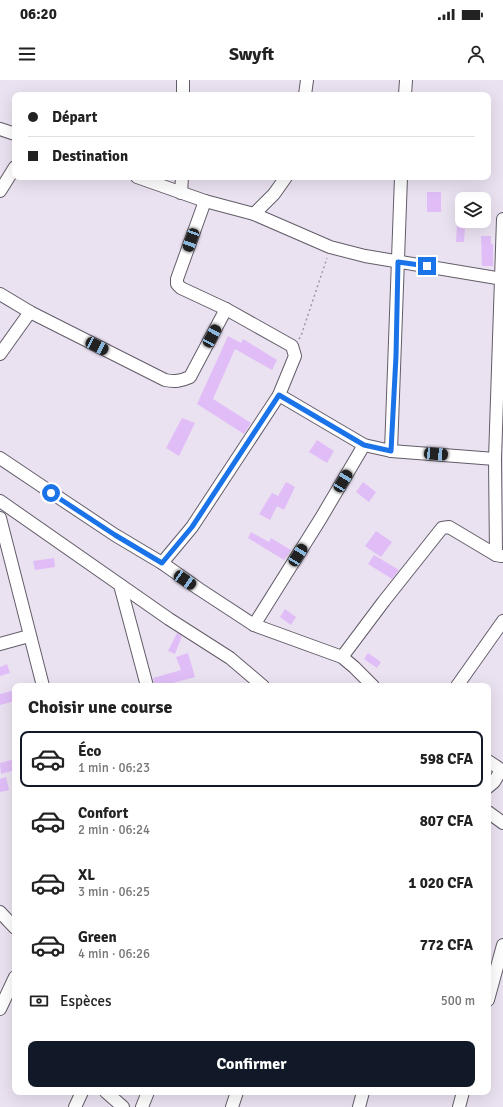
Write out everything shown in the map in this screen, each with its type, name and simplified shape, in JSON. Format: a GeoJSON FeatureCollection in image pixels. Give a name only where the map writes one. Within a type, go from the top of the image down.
{"type":"FeatureCollection","features":[{"type":"Feature","properties":{"kind":"street"},"geometry":{"type":"LineString","coordinates":[[183,80],[183,92]]}},
{"type":"Feature","properties":{"kind":"street"},"geometry":{"type":"LineString","coordinates":[[305,92],[307,80]]}},
{"type":"Feature","properties":{"kind":"street"},"geometry":{"type":"LineString","coordinates":[[405,92],[406,80]]}},
{"type":"Feature","properties":{"kind":"street"},"geometry":{"type":"LineString","coordinates":[[0,128],[12,133]]}},
{"type":"Feature","properties":{"kind":"street"},"geometry":{"type":"LineString","coordinates":[[0,191],[12,172]]}},
{"type":"Feature","properties":{"kind":"street"},"geometry":{"type":"LineString","coordinates":[[145,180],[205,201],[254,214],[330,247],[365,256],[502,279]]}},
{"type":"Feature","properties":{"kind":"street"},"geometry":{"type":"LineString","coordinates":[[181,193],[182,180]]}},
{"type":"Feature","properties":{"kind":"street"},"geometry":{"type":"LineString","coordinates":[[254,214],[274,194],[284,180]]}},
{"type":"Feature","properties":{"kind":"street"},"geometry":{"type":"LineString","coordinates":[[391,451],[396,356],[401,180]]}},
{"type":"Feature","properties":{"kind":"street"},"geometry":{"type":"LineString","coordinates":[[162,563],[192,527],[279,395],[295,356],[292,346],[226,309],[181,288],[177,284],[177,279],[205,201]]}},
{"type":"Feature","properties":{"kind":"street"},"geometry":{"type":"LineString","coordinates":[[499,556],[495,459],[503,218]]}},
{"type":"Feature","properties":{"kind":"street"},"geometry":{"type":"LineString","coordinates":[[0,294],[30,312],[165,380],[173,382],[182,381],[190,377],[226,309]]}},
{"type":"Feature","properties":{"kind":"street"},"geometry":{"type":"LineString","coordinates":[[0,354],[30,312]]}},
{"type":"Feature","properties":{"kind":"street"},"geometry":{"type":"LineString","coordinates":[[279,395],[364,445],[391,451],[495,459]]}},
{"type":"Feature","properties":{"kind":"street"},"geometry":{"type":"LineString","coordinates":[[254,625],[318,524],[364,445]]}},
{"type":"Feature","properties":{"kind":"street"},"geometry":{"type":"LineString","coordinates":[[0,458],[115,535],[162,563],[254,625],[342,657],[370,683]]}},
{"type":"Feature","properties":{"kind":"street"},"geometry":{"type":"LineString","coordinates":[[0,501],[169,619],[230,658],[251,680]]}},
{"type":"Feature","properties":{"kind":"street"},"geometry":{"type":"LineString","coordinates":[[0,518],[42,683]]}},
{"type":"Feature","properties":{"kind":"street"},"geometry":{"type":"LineString","coordinates":[[342,657],[442,528],[450,527],[499,556]]}},
{"type":"Feature","properties":{"kind":"street"},"geometry":{"type":"LineString","coordinates":[[120,585],[145,683]]}},
{"type":"Feature","properties":{"kind":"street"},"geometry":{"type":"LineString","coordinates":[[460,683],[497,639],[503,621]]}},
{"type":"Feature","properties":{"kind":"street"},"geometry":{"type":"LineString","coordinates":[[0,644],[29,636]]}},
{"type":"Feature","properties":{"kind":"street"},"geometry":{"type":"LineString","coordinates":[[491,763],[502,771],[491,784]]}},
{"type":"Feature","properties":{"kind":"street"},"geometry":{"type":"LineString","coordinates":[[491,814],[503,823]]}},
{"type":"Feature","properties":{"kind":"street"},"geometry":{"type":"LineString","coordinates":[[0,912],[12,925]]}},
{"type":"Feature","properties":{"kind":"street"},"geometry":{"type":"LineString","coordinates":[[491,989],[503,945]]}},
{"type":"Feature","properties":{"kind":"street"},"geometry":{"type":"LineString","coordinates":[[0,1008],[12,983]]}},
{"type":"Feature","properties":{"kind":"street"},"geometry":{"type":"LineString","coordinates":[[75,1107],[81,1095]]}},
{"type":"Feature","properties":{"kind":"street"},"geometry":{"type":"LineString","coordinates":[[109,1095],[123,1107]]}},
{"type":"Feature","properties":{"kind":"street"},"geometry":{"type":"LineString","coordinates":[[142,1107],[147,1095]]}},
{"type":"Feature","properties":{"kind":"street"},"geometry":{"type":"LineString","coordinates":[[232,1107],[237,1095]]}},
{"type":"Feature","properties":{"kind":"street"},"geometry":{"type":"LineString","coordinates":[[359,1107],[362,1095]]}},
{"type":"Feature","properties":{"kind":"street"},"geometry":{"type":"LineString","coordinates":[[459,1107],[462,1095]]}},
{"type":"Feature","properties":{"kind":"path"},"geometry":{"type":"LineString","coordinates":[[292,346],[301,336],[330,247]]}},
{"type":"Feature","properties":{"kind":"building"},"geometry":{"type":"Polygon","coordinates":[[[427,192],[441,192],[441,212],[427,212],[427,192]]]}},
{"type":"Feature","properties":{"kind":"building"},"geometry":{"type":"Polygon","coordinates":[[[457,228],[465,228],[464,242],[456,242],[457,228]]]}},
{"type":"Feature","properties":{"kind":"building"},"geometry":{"type":"Polygon","coordinates":[[[481,236],[491,236],[491,244],[493,244],[493,266],[482,266],[481,236]]]}},
{"type":"Feature","properties":{"kind":"building"},"geometry":{"type":"Polygon","coordinates":[[[228,336],[241,343],[243,339],[277,360],[272,370],[235,349],[213,399],[251,423],[244,434],[197,404],[228,336]]]}},
{"type":"Feature","properties":{"kind":"building"},"geometry":{"type":"Polygon","coordinates":[[[182,418],[195,423],[179,456],[166,448],[182,418]]]}},
{"type":"Feature","properties":{"kind":"building"},"geometry":{"type":"Polygon","coordinates":[[[317,440],[334,451],[327,463],[309,452],[317,440]]]}},
{"type":"Feature","properties":{"kind":"building"},"geometry":{"type":"Polygon","coordinates":[[[286,482],[295,487],[284,510],[277,506],[270,520],[259,514],[272,493],[278,496],[286,482]]]}},
{"type":"Feature","properties":{"kind":"building"},"geometry":{"type":"Polygon","coordinates":[[[363,482],[376,492],[369,502],[356,492],[363,482]]]}},
{"type":"Feature","properties":{"kind":"building"},"geometry":{"type":"Polygon","coordinates":[[[376,531],[392,542],[381,557],[365,546],[376,531]]]}},
{"type":"Feature","properties":{"kind":"building"},"geometry":{"type":"Polygon","coordinates":[[[251,532],[269,542],[271,538],[291,550],[284,560],[248,538],[251,532]]]}},
{"type":"Feature","properties":{"kind":"building"},"geometry":{"type":"Polygon","coordinates":[[[374,555],[399,570],[392,579],[368,564],[374,555]]]}},
{"type":"Feature","properties":{"kind":"building"},"geometry":{"type":"Polygon","coordinates":[[[54,558],[55,567],[35,570],[33,561],[54,558]]]}},
{"type":"Feature","properties":{"kind":"building"},"geometry":{"type":"Polygon","coordinates":[[[285,609],[296,617],[291,625],[280,617],[285,609]]]}},
{"type":"Feature","properties":{"kind":"building"},"geometry":{"type":"Polygon","coordinates":[[[177,633],[182,636],[175,654],[168,651],[177,633]]]}},
{"type":"Feature","properties":{"kind":"building"},"geometry":{"type":"Polygon","coordinates":[[[188,653],[195,677],[173,683],[154,683],[153,678],[181,670],[176,657],[188,653]]]}},
{"type":"Feature","properties":{"kind":"building"},"geometry":{"type":"Polygon","coordinates":[[[368,653],[381,662],[377,668],[364,659],[368,653]]]}},
{"type":"Feature","properties":{"kind":"building"},"geometry":{"type":"Polygon","coordinates":[[[7,664],[10,673],[0,676],[0,667],[7,664]]]}},
{"type":"Feature","properties":{"kind":"building"},"geometry":{"type":"Polygon","coordinates":[[[12,691],[12,702],[0,705],[0,694],[12,691]]]}},
{"type":"Feature","properties":{"kind":"building"},"geometry":{"type":"Polygon","coordinates":[[[12,760],[12,771],[1,774],[0,763],[12,760]]]}},
{"type":"Feature","properties":{"kind":"building"},"geometry":{"type":"Polygon","coordinates":[[[6,777],[9,790],[0,792],[0,779],[6,777]]]}},
{"type":"Feature","properties":{"kind":"route"},"geometry":{"type":"LineString","coordinates":[[51,493],[115,535],[162,563],[192,527],[279,395],[364,445],[391,451],[396,356],[398,262],[427,266]]}}]}
